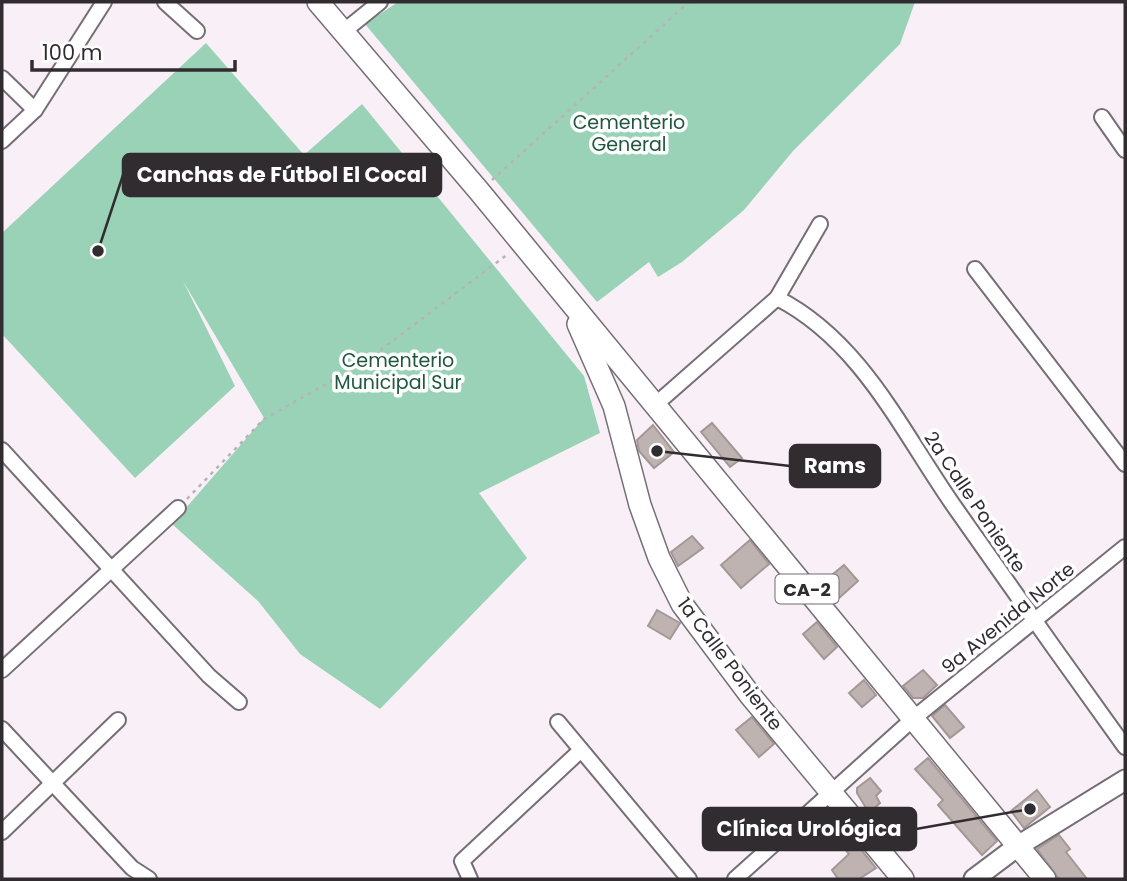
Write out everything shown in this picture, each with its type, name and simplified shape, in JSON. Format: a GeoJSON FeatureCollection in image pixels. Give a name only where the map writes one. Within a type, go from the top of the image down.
{"type":"FeatureCollection","features":[{"type":"Feature","properties":{"kind":"main road","name":"CA-2"},"geometry":{"type":"LineString","coordinates":[[318,2],[479,191],[1045,879]]}},
{"type":"Feature","properties":{"kind":"main road","name":"1a Calle Poniente"},"geometry":{"type":"LineString","coordinates":[[567,300],[614,406],[640,505],[659,558],[682,604],[750,695],[903,879]]}},
{"type":"Feature","properties":{"kind":"main road"},"geometry":{"type":"LineString","coordinates":[[614,406],[626,394],[652,401]]}},
{"type":"Feature","properties":{"kind":"street"},"geometry":{"type":"LineString","coordinates":[[2,141],[35,110],[104,2]]}},
{"type":"Feature","properties":{"kind":"street"},"geometry":{"type":"LineString","coordinates":[[165,2],[197,31]]}},
{"type":"Feature","properties":{"kind":"street"},"geometry":{"type":"LineString","coordinates":[[343,32],[380,2]]}},
{"type":"Feature","properties":{"kind":"street"},"geometry":{"type":"LineString","coordinates":[[2,78],[35,110]]}},
{"type":"Feature","properties":{"kind":"street"},"geometry":{"type":"LineString","coordinates":[[1102,117],[1125,150]]}},
{"type":"Feature","properties":{"kind":"street"},"geometry":{"type":"LineString","coordinates":[[652,401],[777,298],[820,224]]}},
{"type":"Feature","properties":{"kind":"street"},"geometry":{"type":"LineString","coordinates":[[975,269],[1125,464]]}},
{"type":"Feature","properties":{"kind":"street","name":"2a Calle Poniente"},"geometry":{"type":"LineString","coordinates":[[777,298],[804,312],[832,335],[866,375],[1034,621],[1125,747]]}},
{"type":"Feature","properties":{"kind":"street"},"geometry":{"type":"LineString","coordinates":[[2,450],[209,676],[239,702]]}},
{"type":"Feature","properties":{"kind":"street"},"geometry":{"type":"LineString","coordinates":[[2,670],[178,508]]}},
{"type":"Feature","properties":{"kind":"street","name":"9a Avenida Norte"},"geometry":{"type":"LineString","coordinates":[[735,879],[830,791],[915,718],[1125,547]]}},
{"type":"Feature","properties":{"kind":"street"},"geometry":{"type":"LineString","coordinates":[[2,832],[118,720]]}},
{"type":"Feature","properties":{"kind":"street"},"geometry":{"type":"LineString","coordinates":[[558,722],[689,879]]}},
{"type":"Feature","properties":{"kind":"street"},"geometry":{"type":"LineString","coordinates":[[2,729],[132,868],[149,879]]}},
{"type":"Feature","properties":{"kind":"street"},"geometry":{"type":"LineString","coordinates":[[470,879],[462,861],[581,750]]}},
{"type":"Feature","properties":{"kind":"street"},"geometry":{"type":"LineString","coordinates":[[974,879],[1018,846],[1125,780]]}},
{"type":"Feature","properties":{"kind":"path"},"geometry":{"type":"LineString","coordinates":[[479,191],[689,2]]}},
{"type":"Feature","properties":{"kind":"path"},"geometry":{"type":"LineString","coordinates":[[178,508],[264,419],[362,364],[522,243]]}},
{"type":"Feature","properties":{"kind":"green space","name":"Cementerio General"},"geometry":{"type":"Polygon","coordinates":[[[398,2],[915,2],[900,44],[793,151],[744,210],[682,262],[658,277],[649,262],[597,302],[365,24],[398,2]]]}},
{"type":"Feature","properties":{"kind":"green space","name":"Cementerio Municipal Sur"},"geometry":{"type":"Polygon","coordinates":[[[206,43],[304,155],[362,104],[584,376],[600,433],[479,493],[527,558],[380,709],[300,654],[258,601],[172,524],[264,418],[183,281],[235,386],[135,478],[2,334],[2,233],[206,43]]]}},
{"type":"Feature","properties":{"kind":"building"},"geometry":{"type":"Polygon","coordinates":[[[712,423],[742,458],[730,467],[701,432],[712,423]]]}},
{"type":"Feature","properties":{"kind":"building"},"geometry":{"type":"Polygon","coordinates":[[[653,425],[674,452],[654,468],[639,451],[637,440],[653,425]]]}},
{"type":"Feature","properties":{"kind":"building"},"geometry":{"type":"Polygon","coordinates":[[[692,536],[703,548],[678,566],[671,552],[692,536]]]}},
{"type":"Feature","properties":{"kind":"building"},"geometry":{"type":"Polygon","coordinates":[[[750,540],[769,564],[741,588],[721,565],[750,540]]]}},
{"type":"Feature","properties":{"kind":"building"},"geometry":{"type":"Polygon","coordinates":[[[844,565],[858,581],[839,598],[825,581],[844,565]]]}},
{"type":"Feature","properties":{"kind":"building"},"geometry":{"type":"Polygon","coordinates":[[[657,610],[680,623],[670,639],[648,626],[657,610]]]}},
{"type":"Feature","properties":{"kind":"building"},"geometry":{"type":"Polygon","coordinates":[[[817,622],[837,647],[824,659],[803,634],[817,622]]]}},
{"type":"Feature","properties":{"kind":"building"},"geometry":{"type":"Polygon","coordinates":[[[923,670],[937,685],[923,698],[913,698],[903,686],[923,670]]]}},
{"type":"Feature","properties":{"kind":"building"},"geometry":{"type":"Polygon","coordinates":[[[864,680],[876,695],[862,707],[849,693],[864,680]]]}},
{"type":"Feature","properties":{"kind":"building"},"geometry":{"type":"Polygon","coordinates":[[[945,705],[964,727],[950,738],[932,716],[945,705]]]}},
{"type":"Feature","properties":{"kind":"building"},"geometry":{"type":"Polygon","coordinates":[[[752,717],[774,744],[759,757],[736,730],[752,717]]]}},
{"type":"Feature","properties":{"kind":"building"},"geometry":{"type":"Polygon","coordinates":[[[928,758],[997,841],[982,855],[938,805],[943,800],[915,769],[928,758]]]}},
{"type":"Feature","properties":{"kind":"building"},"geometry":{"type":"Polygon","coordinates":[[[870,778],[881,791],[876,796],[880,803],[869,813],[857,793],[857,788],[870,778]]]}},
{"type":"Feature","properties":{"kind":"building"},"geometry":{"type":"Polygon","coordinates":[[[1037,790],[1050,807],[1024,828],[1011,811],[1037,790]]]}},
{"type":"Feature","properties":{"kind":"building"},"geometry":{"type":"Polygon","coordinates":[[[846,831],[876,868],[859,879],[838,879],[832,870],[849,854],[837,840],[846,831]]]}},
{"type":"Feature","properties":{"kind":"building"},"geometry":{"type":"Polygon","coordinates":[[[1059,835],[1070,849],[1066,852],[1087,879],[1059,879],[1037,849],[1059,835]]]}},
{"type":"Feature","properties":{"kind":"place","name":"Canchas de Fútbol El Cocal"},"geometry":{"type":"Point","coordinates":[98,251]}},
{"type":"Feature","properties":{"kind":"place","name":"Rams"},"geometry":{"type":"Point","coordinates":[657,451]}},
{"type":"Feature","properties":{"kind":"place","name":"Clínica Urológica"},"geometry":{"type":"Point","coordinates":[1030,809]}}]}
